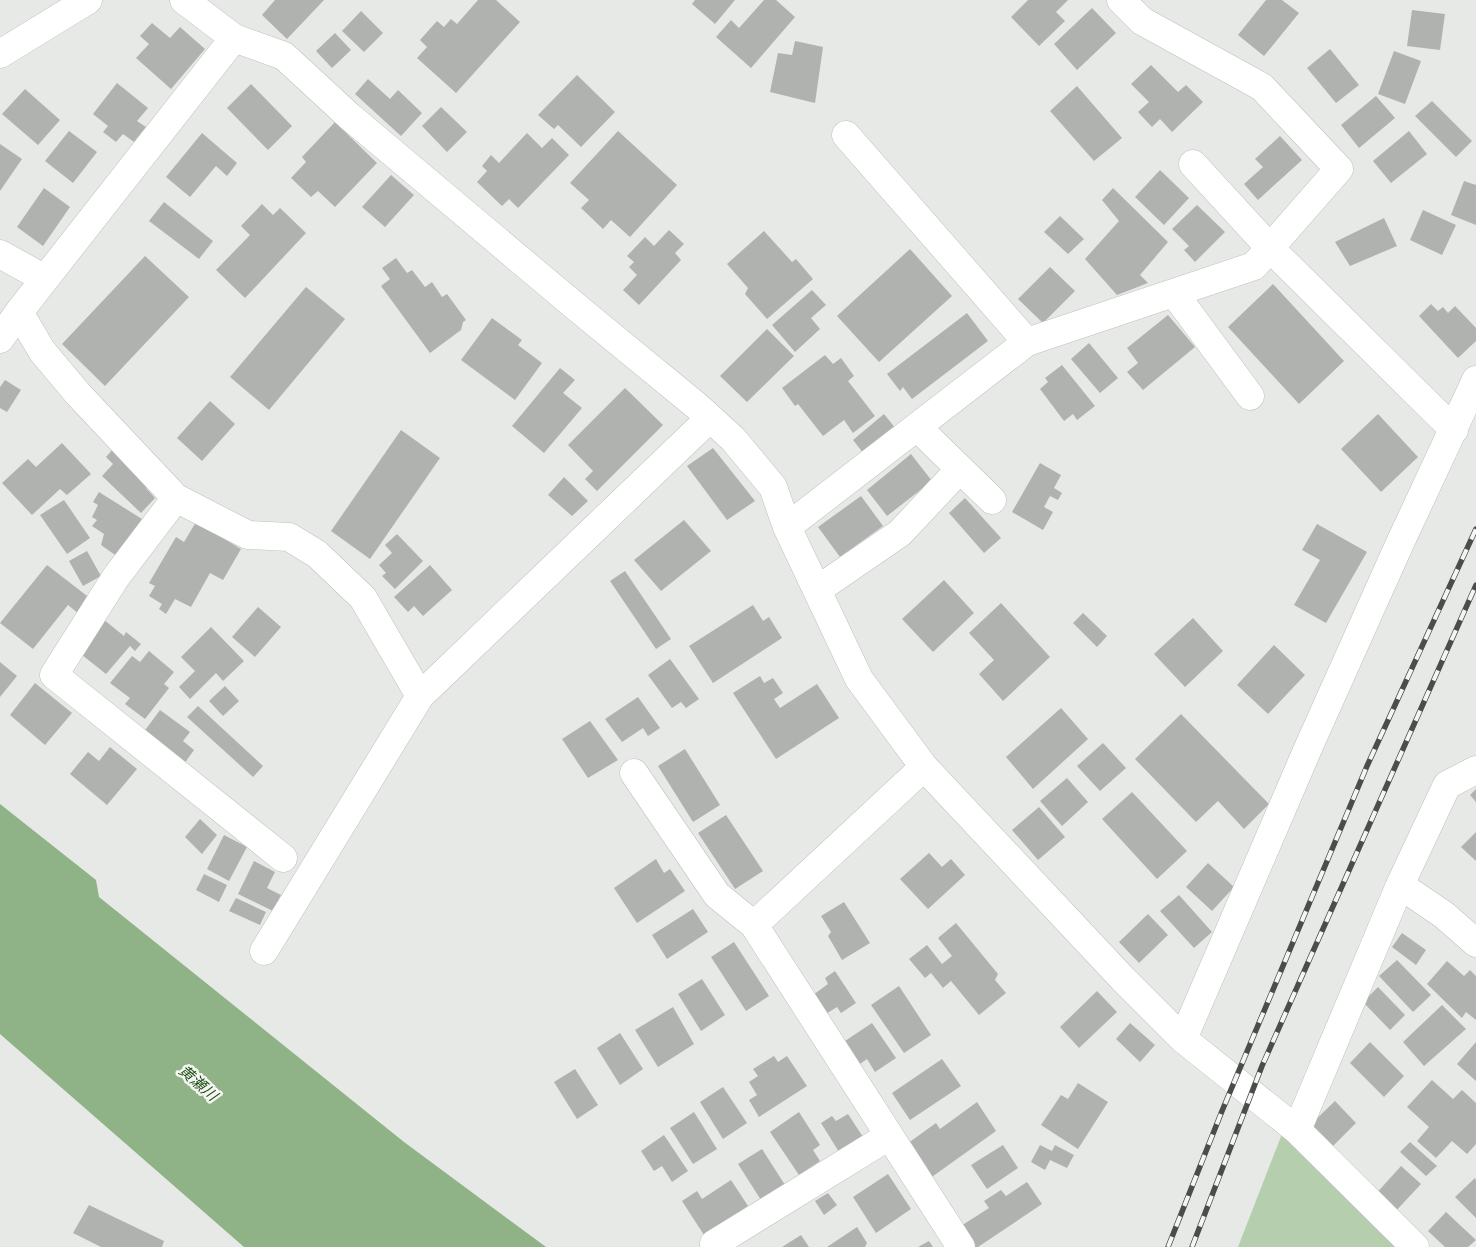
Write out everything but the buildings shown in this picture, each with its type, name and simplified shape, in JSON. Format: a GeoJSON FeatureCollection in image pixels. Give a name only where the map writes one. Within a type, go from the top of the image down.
{"type":"FeatureCollection","features":[{"type":"Feature","properties":{"kind":"main road"},"geometry":{"type":"LineString","coordinates":[[0,54],[88,0]]}},
{"type":"Feature","properties":{"kind":"main road"},"geometry":{"type":"LineString","coordinates":[[184,0],[234,38],[284,56],[348,116],[733,439],[773,487],[787,527],[859,679],[924,767],[1122,979],[1183,1039],[1297,1130],[1415,1247]]}},
{"type":"Feature","properties":{"kind":"main road"},"geometry":{"type":"LineString","coordinates":[[787,527],[1027,342],[1254,266],[1339,169],[1262,87],[1142,21],[1121,0]]}},
{"type":"Feature","properties":{"kind":"main road"},"geometry":{"type":"LineString","coordinates":[[0,339],[19,312],[234,38]]}},
{"type":"Feature","properties":{"kind":"main road"},"geometry":{"type":"LineString","coordinates":[[846,135],[1027,342]]}},
{"type":"Feature","properties":{"kind":"main road"},"geometry":{"type":"LineString","coordinates":[[1193,164],[1270,248],[1454,430]]}},
{"type":"Feature","properties":{"kind":"main road"},"geometry":{"type":"LineString","coordinates":[[0,254],[45,279]]}},
{"type":"Feature","properties":{"kind":"main road"},"geometry":{"type":"LineString","coordinates":[[1174,293],[1250,396]]}},
{"type":"Feature","properties":{"kind":"main road"},"geometry":{"type":"LineString","coordinates":[[19,312],[42,351],[78,394],[176,498],[248,535],[289,537],[317,554],[363,598],[420,696]]}},
{"type":"Feature","properties":{"kind":"main road"},"geometry":{"type":"LineString","coordinates":[[1183,1039],[1313,737],[1476,380]]}},
{"type":"Feature","properties":{"kind":"main road"},"geometry":{"type":"LineString","coordinates":[[264,951],[420,696],[710,418]]}},
{"type":"Feature","properties":{"kind":"main road"},"geometry":{"type":"LineString","coordinates":[[918,427],[992,500]]}},
{"type":"Feature","properties":{"kind":"main road"},"geometry":{"type":"LineString","coordinates":[[817,590],[900,533],[960,468]]}},
{"type":"Feature","properties":{"kind":"main road"},"geometry":{"type":"LineString","coordinates":[[176,498],[116,578],[54,675],[283,858]]}},
{"type":"Feature","properties":{"kind":"main road"},"geometry":{"type":"LineString","coordinates":[[754,924],[924,767]]}},
{"type":"Feature","properties":{"kind":"main road"},"geometry":{"type":"LineString","coordinates":[[1297,1130],[1400,885],[1447,785],[1476,770]]}},
{"type":"Feature","properties":{"kind":"main road"},"geometry":{"type":"LineString","coordinates":[[634,773],[717,895],[754,924],[960,1247]]}},
{"type":"Feature","properties":{"kind":"main road"},"geometry":{"type":"LineString","coordinates":[[1400,885],[1444,915],[1476,943]]}},
{"type":"Feature","properties":{"kind":"main road"},"geometry":{"type":"LineString","coordinates":[[714,1244],[889,1136]]}},
{"type":"Feature","properties":{"kind":"shaded area"},"geometry":{"type":"Polygon","coordinates":[[[1287,1121],[1426,1247],[1238,1247],[1287,1121]]]}},
{"type":"Feature","properties":{"kind":"water","name":"黄瀬川"},"geometry":{"type":"Polygon","coordinates":[[[0,804],[96,880],[99,897],[404,1142],[546,1247],[244,1247],[0,1034],[0,804]]]}},
{"type":"Feature","properties":{"kind":"railway"},"geometry":{"type":"LineString","coordinates":[[1168,1247],[1222,1111],[1367,766],[1476,529]]}},
{"type":"Feature","properties":{"kind":"railway"},"geometry":{"type":"LineString","coordinates":[[1192,1247],[1262,1066],[1476,585]]}}]}
